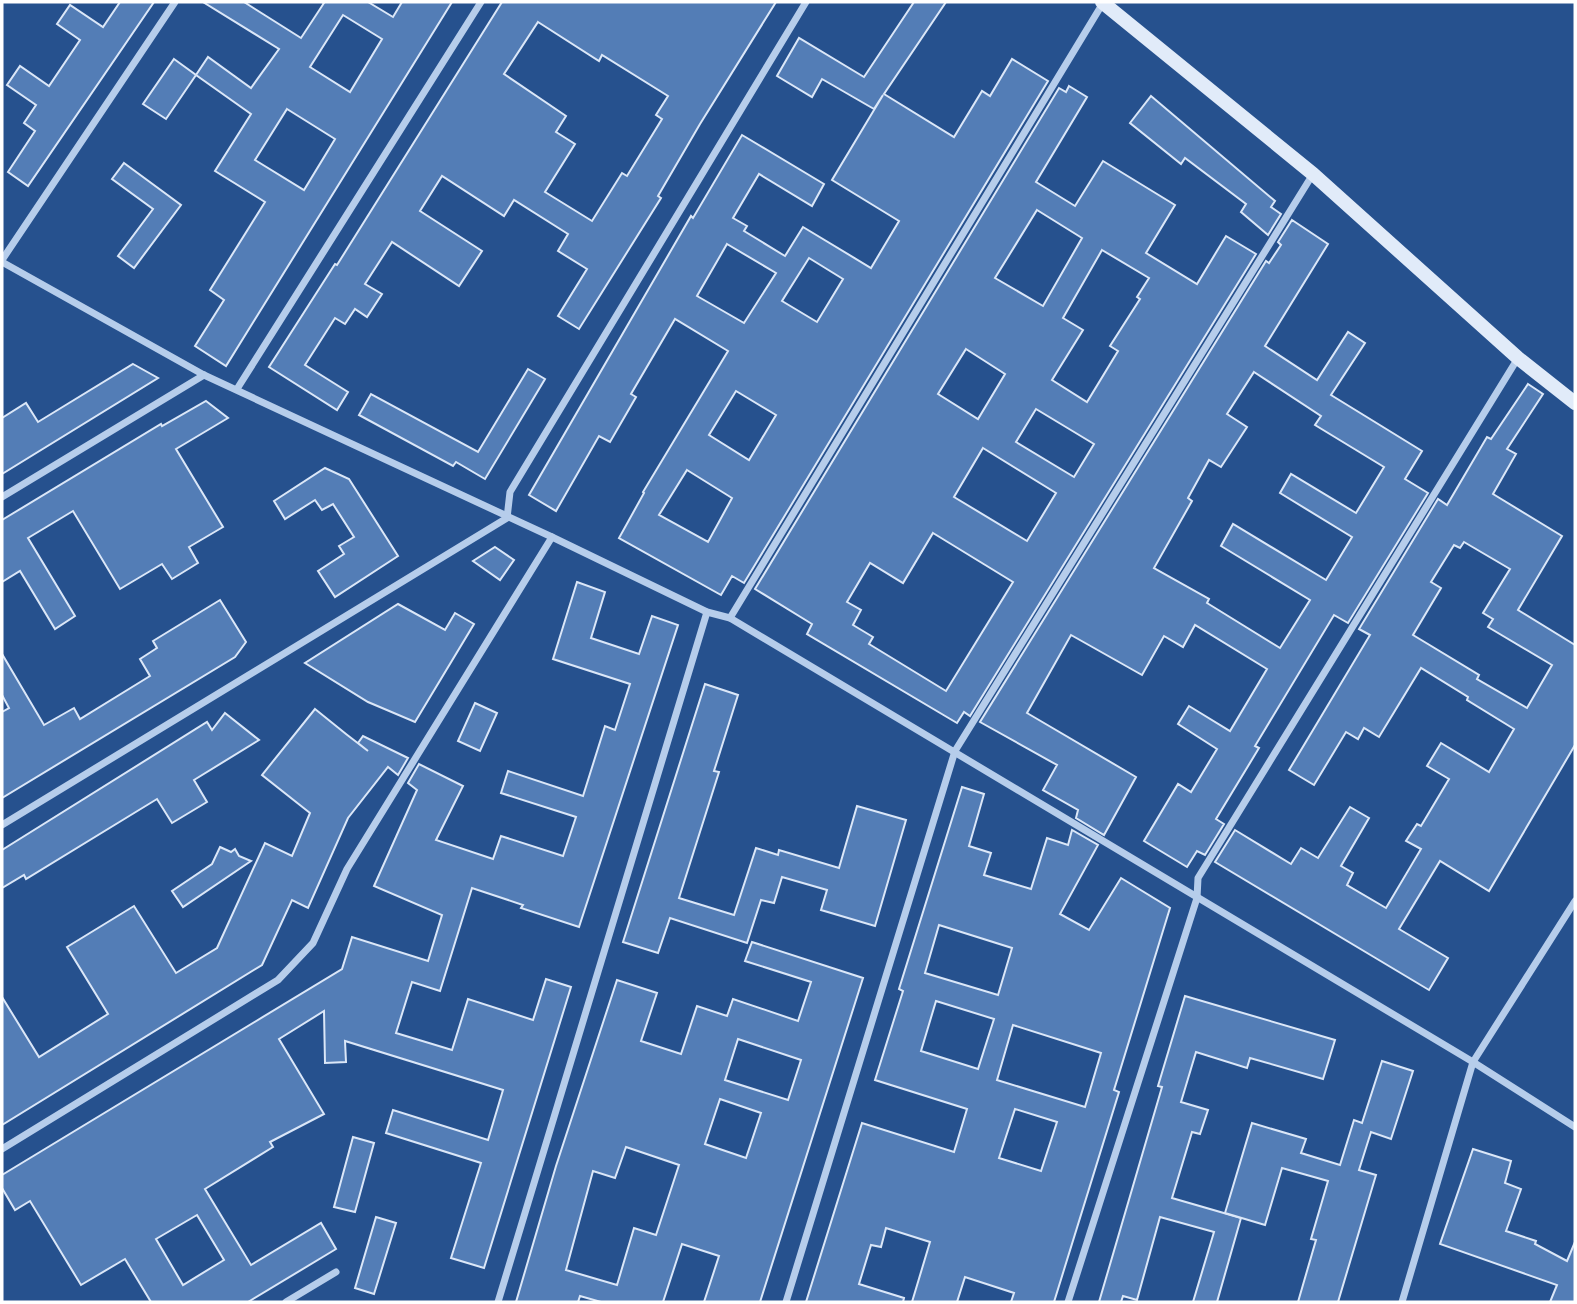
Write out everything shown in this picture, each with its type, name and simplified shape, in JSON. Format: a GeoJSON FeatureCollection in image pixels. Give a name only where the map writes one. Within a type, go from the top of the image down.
{"type":"FeatureCollection","features":[{"type":"Feature","properties":{"kind":"street"},"geometry":{"type":"LineString","coordinates":[[174,2],[2,261],[204,375],[707,612],[730,618],[1473,1062],[1575,1128]]}},
{"type":"Feature","properties":{"kind":"street"},"geometry":{"type":"LineString","coordinates":[[237,389],[481,2]]}},
{"type":"Feature","properties":{"kind":"street"},"geometry":{"type":"LineString","coordinates":[[507,518],[510,492],[806,2]]}},
{"type":"Feature","properties":{"kind":"street"},"geometry":{"type":"LineString","coordinates":[[730,618],[1103,2],[1313,174],[1518,358],[1575,403]]}},
{"type":"Feature","properties":{"kind":"street"},"geometry":{"type":"LineString","coordinates":[[786,1302],[955,751],[1313,174]]}},
{"type":"Feature","properties":{"kind":"street"},"geometry":{"type":"LineString","coordinates":[[1068,1302],[1197,898],[1198,878],[1518,358]]}},
{"type":"Feature","properties":{"kind":"street"},"geometry":{"type":"LineString","coordinates":[[2,497],[204,375]]}},
{"type":"Feature","properties":{"kind":"street"},"geometry":{"type":"LineString","coordinates":[[2,825],[507,518]]}},
{"type":"Feature","properties":{"kind":"street"},"geometry":{"type":"LineString","coordinates":[[2,1149],[278,980],[313,943],[347,869],[552,537]]}},
{"type":"Feature","properties":{"kind":"street"},"geometry":{"type":"LineString","coordinates":[[498,1302],[707,612]]}},
{"type":"Feature","properties":{"kind":"street"},"geometry":{"type":"LineString","coordinates":[[1402,1302],[1473,1062],[1575,901]]}},
{"type":"Feature","properties":{"kind":"street"},"geometry":{"type":"LineString","coordinates":[[286,1302],[336,1272]]}},
{"type":"Feature","properties":{"kind":"building"},"geometry":{"type":"Polygon","coordinates":[[[120,2],[154,2],[28,186],[8,172],[35,131],[24,123],[36,105],[7,85],[20,66],[49,86],[80,40],[57,24],[70,5],[103,27],[120,2]]]}},
{"type":"Feature","properties":{"kind":"building"},"geometry":{"type":"Polygon","coordinates":[[[203,2],[244,2],[301,38],[324,3],[322,2],[368,2],[393,17],[402,2],[452,2],[226,366],[195,346],[224,300],[210,290],[265,202],[215,171],[251,114],[196,75],[208,57],[251,88],[279,49],[203,2]],[[343,15],[310,67],[350,92],[382,39],[343,15]],[[287,109],[255,160],[304,190],[335,139],[287,109]]]}},
{"type":"Feature","properties":{"kind":"building"},"geometry":{"type":"Polygon","coordinates":[[[502,2],[776,2],[700,124],[658,196],[661,198],[579,329],[558,316],[587,269],[558,251],[568,234],[514,200],[504,216],[442,176],[420,211],[482,251],[459,286],[392,242],[365,284],[382,294],[367,317],[355,309],[345,324],[335,318],[305,365],[348,392],[337,410],[269,367],[335,264],[337,265],[502,2]],[[538,22],[504,74],[566,116],[556,132],[575,144],[545,192],[592,221],[622,173],[627,176],[662,119],[656,115],[668,96],[602,55],[599,61],[538,22]]]}},
{"type":"Feature","properties":{"kind":"building"},"geometry":{"type":"Polygon","coordinates":[[[914,2],[946,2],[884,94],[954,137],[982,91],[990,96],[1012,59],[1048,81],[744,583],[732,576],[721,595],[619,538],[643,492],[728,351],[675,319],[631,394],[636,397],[610,442],[599,436],[556,511],[529,495],[691,216],[693,218],[742,135],[824,184],[812,206],[759,174],[733,218],[747,226],[744,231],[785,256],[803,227],[871,268],[899,221],[832,180],[883,95],[874,109],[822,79],[812,97],[777,76],[799,38],[864,77],[914,2]],[[727,244],[697,296],[744,323],[776,273],[727,244]],[[809,258],[782,301],[817,322],[843,279],[809,258]],[[736,391],[709,435],[749,460],[776,415],[736,391]],[[687,470],[659,515],[708,542],[732,498],[687,470]]]}},
{"type":"Feature","properties":{"kind":"building"},"geometry":{"type":"Polygon","coordinates":[[[174,59],[196,75],[166,119],[143,104],[174,59]]]}},
{"type":"Feature","properties":{"kind":"building"},"geometry":{"type":"Polygon","coordinates":[[[1069,86],[1087,97],[1036,182],[1075,206],[1103,161],[1175,205],[1146,253],[1197,284],[1226,236],[1256,254],[970,716],[964,712],[957,723],[807,634],[812,624],[755,589],[1059,88],[1066,92],[1069,86]],[[1037,210],[995,278],[1043,306],[1082,238],[1037,210]],[[1102,250],[1063,318],[1083,330],[1052,380],[1087,402],[1118,351],[1110,346],[1140,299],[1137,297],[1149,278],[1102,250]],[[966,349],[938,394],[978,419],[1005,374],[966,349]],[[1036,409],[1016,442],[1074,477],[1094,444],[1036,409]],[[983,448],[954,497],[1027,541],[1056,493],[983,448]],[[933,533],[903,583],[870,563],[847,602],[861,610],[853,625],[873,637],[869,644],[946,691],[1013,582],[933,533]]]}},
{"type":"Feature","properties":{"kind":"building"},"geometry":{"type":"Polygon","coordinates":[[[1151,96],[1275,201],[1271,207],[1281,214],[1268,235],[1241,212],[1246,204],[1185,158],[1181,164],[1130,123],[1151,96]]]}},
{"type":"Feature","properties":{"kind":"building"},"geometry":{"type":"Polygon","coordinates":[[[124,163],[181,205],[134,268],[118,256],[153,209],[112,179],[124,163]]]}},
{"type":"Feature","properties":{"kind":"building"},"geometry":{"type":"Polygon","coordinates":[[[1292,220],[1328,244],[1265,346],[1317,380],[1348,332],[1365,343],[1331,395],[1422,451],[1405,479],[1428,493],[1348,623],[1334,615],[1255,746],[1259,748],[1216,819],[1224,824],[1205,855],[1197,851],[1187,867],[1144,841],[1178,784],[1191,792],[1217,749],[1178,724],[1189,706],[1230,731],[1267,669],[1195,625],[1183,647],[1164,636],[1142,675],[1071,635],[1027,713],[1136,777],[1104,835],[1076,818],[1078,810],[1043,790],[1057,765],[980,722],[1266,261],[1269,263],[1281,245],[1278,242],[1292,220]],[[1254,372],[1227,414],[1247,427],[1221,467],[1209,460],[1188,498],[1192,501],[1154,568],[1209,599],[1207,603],[1280,648],[1310,600],[1221,546],[1233,524],[1326,580],[1352,537],[1280,493],[1291,474],[1356,513],[1384,467],[1315,425],[1321,416],[1254,372]]]}},
{"type":"Feature","properties":{"kind":"building"},"geometry":{"type":"Polygon","coordinates":[[[133,364],[158,378],[2,474],[2,418],[26,403],[38,422],[133,364]]]}},
{"type":"Feature","properties":{"kind":"building"},"geometry":{"type":"Polygon","coordinates":[[[528,369],[545,379],[485,479],[456,462],[453,466],[359,415],[371,394],[478,452],[528,369]]]}},
{"type":"Feature","properties":{"kind":"building"},"geometry":{"type":"Polygon","coordinates":[[[1528,384],[1543,394],[1507,449],[1516,454],[1493,494],[1562,536],[1518,610],[1575,645],[1575,745],[1489,891],[1440,861],[1399,929],[1448,958],[1429,990],[1215,862],[1235,830],[1291,864],[1301,848],[1318,858],[1350,807],[1369,818],[1341,866],[1353,873],[1347,885],[1386,908],[1421,849],[1406,841],[1417,824],[1421,826],[1449,779],[1427,766],[1441,743],[1489,772],[1514,729],[1421,668],[1379,737],[1364,728],[1358,739],[1346,732],[1314,785],[1289,770],[1370,635],[1359,629],[1438,499],[1447,505],[1487,437],[1491,439],[1528,384]],[[1464,542],[1460,548],[1454,545],[1431,582],[1441,588],[1413,635],[1479,675],[1477,679],[1527,708],[1552,665],[1488,627],[1493,619],[1483,613],[1510,569],[1464,542]]]}},
{"type":"Feature","properties":{"kind":"building"},"geometry":{"type":"Polygon","coordinates":[[[206,401],[228,418],[176,449],[223,527],[189,547],[198,563],[172,579],[162,564],[120,589],[73,511],[28,538],[75,616],[55,629],[20,571],[2,582],[2,520],[161,424],[162,426],[206,401]]]}},
{"type":"Feature","properties":{"kind":"building"},"geometry":{"type":"Polygon","coordinates":[[[325,468],[349,479],[398,556],[335,597],[318,571],[344,554],[339,546],[354,537],[333,504],[322,510],[315,500],[285,519],[274,501],[325,468]]]}},
{"type":"Feature","properties":{"kind":"building"},"geometry":{"type":"Polygon","coordinates":[[[495,547],[514,560],[500,580],[473,561],[495,547]]]}},
{"type":"Feature","properties":{"kind":"building"},"geometry":{"type":"Polygon","coordinates":[[[577,582],[605,592],[591,638],[639,654],[652,616],[678,625],[579,927],[472,888],[440,991],[412,982],[396,1033],[452,1050],[468,999],[533,1020],[546,979],[571,987],[484,1268],[451,1258],[481,1163],[386,1133],[393,1110],[488,1140],[503,1090],[345,1041],[346,1062],[325,1063],[324,1011],[279,1039],[324,1114],[270,1142],[273,1147],[205,1189],[251,1265],[321,1223],[336,1249],[248,1302],[151,1302],[125,1259],[81,1285],[30,1201],[15,1210],[2,1188],[2,1175],[342,969],[352,937],[428,961],[442,915],[374,886],[417,790],[408,783],[419,764],[463,786],[436,840],[493,859],[501,836],[563,856],[576,817],[501,793],[508,771],[583,796],[605,726],[615,730],[630,684],[553,659],[577,582]],[[197,1215],[156,1239],[183,1285],[224,1260],[197,1215]]]}},
{"type":"Feature","properties":{"kind":"building"},"geometry":{"type":"Polygon","coordinates":[[[220,600],[246,642],[235,657],[2,798],[2,712],[9,708],[2,695],[2,654],[44,725],[74,708],[80,719],[150,676],[140,659],[157,648],[153,641],[220,600]]]}},
{"type":"Feature","properties":{"kind":"building"},"geometry":{"type":"Polygon","coordinates":[[[398,604],[445,630],[455,613],[474,624],[415,722],[368,702],[305,663],[398,604]]]}},
{"type":"Feature","properties":{"kind":"building"},"geometry":{"type":"Polygon","coordinates":[[[705,684],[738,695],[714,771],[719,772],[679,898],[734,915],[756,848],[778,855],[779,850],[839,868],[857,806],[906,820],[875,926],[821,910],[827,890],[782,877],[774,903],[761,900],[747,943],[670,918],[658,953],[623,942],[705,684]]]}},
{"type":"Feature","properties":{"kind":"building"},"geometry":{"type":"Polygon","coordinates":[[[475,703],[497,713],[480,751],[458,741],[475,703]]]}},
{"type":"Feature","properties":{"kind":"building"},"geometry":{"type":"Polygon","coordinates":[[[315,709],[368,751],[358,743],[363,736],[408,758],[398,775],[388,767],[348,818],[308,908],[292,900],[262,965],[2,1125],[2,997],[39,1057],[108,1014],[67,947],[134,906],[176,973],[217,948],[265,843],[292,856],[310,813],[262,775],[315,709]]]}},
{"type":"Feature","properties":{"kind":"building"},"geometry":{"type":"Polygon","coordinates":[[[225,713],[259,740],[194,780],[207,802],[172,823],[157,799],[26,879],[24,875],[2,888],[2,850],[207,722],[212,730],[225,713]]]}},
{"type":"Feature","properties":{"kind":"building"},"geometry":{"type":"Polygon","coordinates":[[[962,787],[984,794],[969,846],[991,853],[984,875],[1031,889],[1047,838],[1068,845],[1072,830],[1098,845],[1060,914],[1089,930],[1121,878],[1170,908],[1114,1090],[1119,1092],[1054,1302],[1011,1302],[1014,1293],[965,1277],[957,1302],[912,1302],[930,1242],[886,1228],[881,1247],[871,1245],[859,1284],[904,1298],[903,1302],[806,1302],[862,1123],[954,1152],[967,1109],[875,1080],[903,991],[899,989],[962,787]],[[939,925],[925,973],[998,995],[1012,948],[939,925]],[[936,1001],[921,1051],[978,1069],[994,1019],[936,1001]],[[1013,1025],[997,1080],[1085,1107],[1101,1053],[1013,1025]],[[1015,1109],[999,1158],[1041,1171],[1057,1122],[1015,1109]]]}},
{"type":"Feature","properties":{"kind":"building"},"geometry":{"type":"Polygon","coordinates":[[[220,847],[231,852],[235,849],[239,856],[251,861],[183,907],[172,891],[212,864],[220,847]]]}},
{"type":"Feature","properties":{"kind":"building"},"geometry":{"type":"Polygon","coordinates":[[[752,942],[863,978],[760,1302],[704,1302],[719,1256],[682,1244],[663,1302],[601,1302],[580,1296],[578,1302],[516,1302],[556,1166],[617,980],[657,993],[641,1041],[681,1054],[697,1006],[727,1016],[733,999],[798,1021],[811,982],[745,961],[752,942]],[[738,1039],[725,1080],[788,1100],[801,1060],[738,1039]],[[720,1099],[705,1144],[746,1158],[761,1113],[720,1099]],[[626,1147],[615,1178],[593,1171],[566,1270],[617,1285],[634,1228],[656,1235],[679,1165],[626,1147]]]}},
{"type":"Feature","properties":{"kind":"building"},"geometry":{"type":"Polygon","coordinates":[[[1185,996],[1335,1040],[1323,1079],[1250,1058],[1247,1068],[1196,1052],[1181,1102],[1208,1110],[1200,1134],[1192,1132],[1172,1198],[1241,1218],[1217,1302],[1193,1302],[1214,1232],[1160,1217],[1137,1300],[1123,1296],[1121,1302],[1099,1302],[1162,1087],[1158,1086],[1185,996]]]}},
{"type":"Feature","properties":{"kind":"building"},"geometry":{"type":"Polygon","coordinates":[[[1382,1061],[1413,1071],[1391,1139],[1371,1132],[1359,1170],[1376,1175],[1338,1302],[1298,1302],[1316,1240],[1311,1239],[1328,1181],[1282,1168],[1265,1225],[1225,1213],[1252,1123],[1306,1139],[1301,1153],[1340,1165],[1354,1120],[1362,1123],[1382,1061]]]}},
{"type":"Feature","properties":{"kind":"building"},"geometry":{"type":"Polygon","coordinates":[[[353,1137],[374,1143],[355,1212],[334,1207],[353,1137]]]}},
{"type":"Feature","properties":{"kind":"building"},"geometry":{"type":"Polygon","coordinates":[[[1473,1149],[1511,1161],[1505,1183],[1521,1189],[1506,1231],[1536,1241],[1535,1244],[1567,1261],[1575,1242],[1575,1302],[1550,1302],[1557,1285],[1440,1244],[1473,1149]]]}},
{"type":"Feature","properties":{"kind":"building"},"geometry":{"type":"Polygon","coordinates":[[[376,1217],[396,1223],[374,1294],[355,1288],[376,1217]]]}}]}
